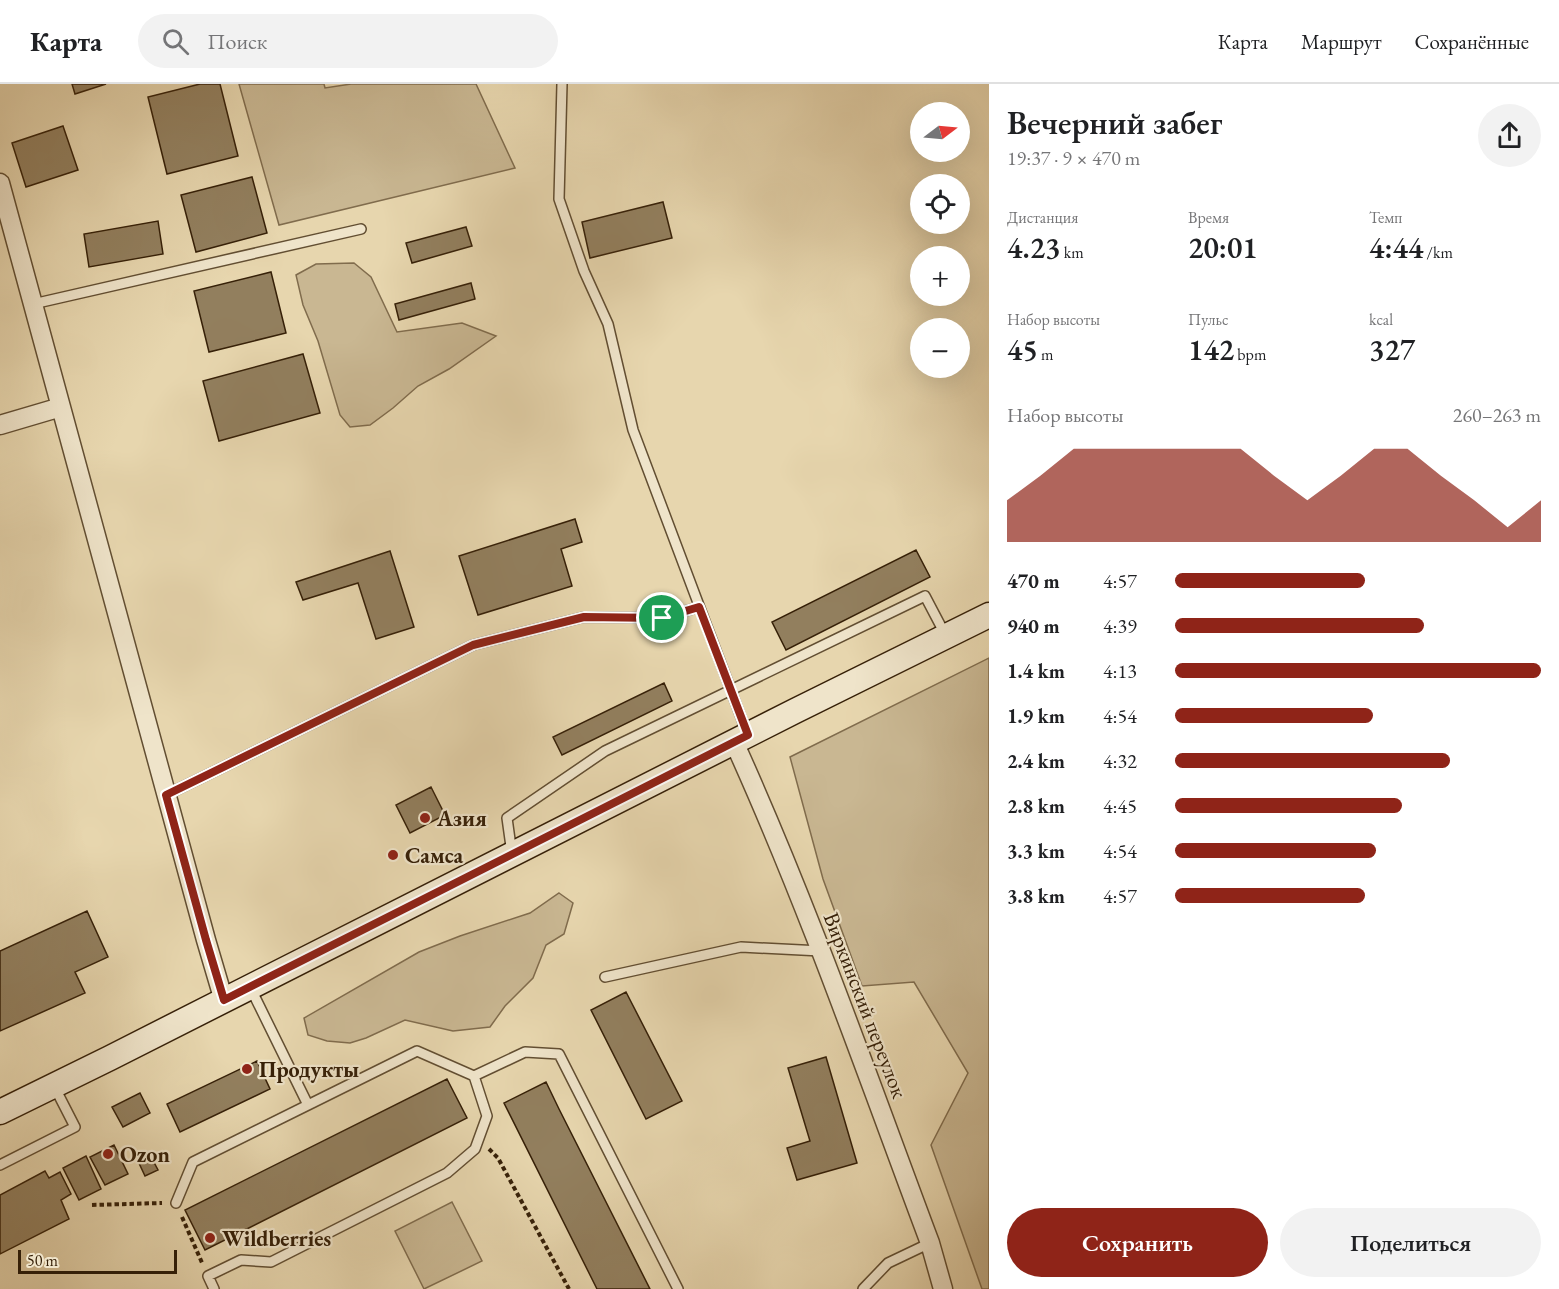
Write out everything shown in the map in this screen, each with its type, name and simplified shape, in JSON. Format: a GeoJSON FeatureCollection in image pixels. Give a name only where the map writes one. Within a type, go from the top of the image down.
{"type":"FeatureCollection","features":[{"type":"Feature","properties":{"kind":"main road"},"geometry":{"type":"LineString","coordinates":[[0,1112],[989,615]]}},
{"type":"Feature","properties":{"kind":"street"},"geometry":{"type":"LineString","coordinates":[[0,183],[224,1000]]}},
{"type":"Feature","properties":{"kind":"street"},"geometry":{"type":"LineString","coordinates":[[0,424],[61,407]]}},
{"type":"Feature","properties":{"kind":"street","name":"Виркинский переулок"},"geometry":{"type":"LineString","coordinates":[[741,738],[752,782],[821,951],[930,1243],[943,1289]]}},
{"type":"Feature","properties":{"kind":"lane"},"geometry":{"type":"LineString","coordinates":[[562,84],[560,199],[584,271],[608,324],[633,430],[730,690],[741,738]]}},
{"type":"Feature","properties":{"kind":"lane"},"geometry":{"type":"LineString","coordinates":[[33,304],[361,229]]}},
{"type":"Feature","properties":{"kind":"lane"},"geometry":{"type":"LineString","coordinates":[[512,855],[507,818],[605,751],[925,596],[946,636]]}},
{"type":"Feature","properties":{"kind":"lane"},"geometry":{"type":"LineString","coordinates":[[166,795],[473,645],[584,617],[662,618],[699,607]]}},
{"type":"Feature","properties":{"kind":"lane"},"geometry":{"type":"LineString","coordinates":[[605,976],[741,947],[821,951]]}},
{"type":"Feature","properties":{"kind":"lane"},"geometry":{"type":"LineString","coordinates":[[250,987],[308,1105]]}},
{"type":"Feature","properties":{"kind":"lane"},"geometry":{"type":"LineString","coordinates":[[176,1203],[193,1162],[417,1051],[474,1076],[487,1116],[476,1149],[447,1173],[271,1262],[241,1260],[208,1276],[214,1289]]}},
{"type":"Feature","properties":{"kind":"lane"},"geometry":{"type":"LineString","coordinates":[[474,1076],[525,1052],[559,1054],[678,1289]]}},
{"type":"Feature","properties":{"kind":"lane"},"geometry":{"type":"LineString","coordinates":[[0,1165],[75,1127],[54,1086]]}},
{"type":"Feature","properties":{"kind":"lane"},"geometry":{"type":"LineString","coordinates":[[863,1289],[888,1263],[930,1243]]}},
{"type":"Feature","properties":{"kind":"path"},"geometry":{"type":"LineString","coordinates":[[479,1138],[498,1158],[569,1289]]}},
{"type":"Feature","properties":{"kind":"path"},"geometry":{"type":"LineString","coordinates":[[92,1204],[176,1203],[208,1276]]}},
{"type":"Feature","properties":{"kind":"shaded area"},"geometry":{"type":"Polygon","coordinates":[[[239,84],[324,84],[325,88],[351,84],[476,84],[515,168],[279,225],[239,84]]]}},
{"type":"Feature","properties":{"kind":"shaded area"},"geometry":{"type":"Polygon","coordinates":[[[354,263],[371,277],[397,332],[462,323],[496,336],[449,369],[418,386],[370,425],[350,427],[340,415],[318,341],[303,305],[296,275],[316,264],[354,263]]]}},
{"type":"Feature","properties":{"kind":"shaded area"},"geometry":{"type":"Polygon","coordinates":[[[989,658],[989,1289],[982,1289],[931,1145],[968,1073],[914,982],[862,986],[823,879],[790,757],[989,658]]]}},
{"type":"Feature","properties":{"kind":"shaded area"},"geometry":{"type":"Polygon","coordinates":[[[559,893],[573,903],[564,934],[546,945],[533,978],[505,1006],[490,1027],[453,1031],[405,1020],[350,1043],[327,1041],[308,1035],[304,1018],[419,952],[530,913],[559,893]]]}},
{"type":"Feature","properties":{"kind":"shaded area"},"geometry":{"type":"Polygon","coordinates":[[[452,1202],[482,1261],[424,1289],[395,1231],[452,1202]]]}},
{"type":"Feature","properties":{"kind":"building"},"geometry":{"type":"Polygon","coordinates":[[[72,84],[106,84],[75,94],[72,84]]]}},
{"type":"Feature","properties":{"kind":"building"},"geometry":{"type":"Polygon","coordinates":[[[200,84],[220,84],[238,156],[167,174],[148,97],[200,84]]]}},
{"type":"Feature","properties":{"kind":"building"},"geometry":{"type":"Polygon","coordinates":[[[63,126],[78,170],[26,187],[12,143],[63,126]]]}},
{"type":"Feature","properties":{"kind":"building"},"geometry":{"type":"Polygon","coordinates":[[[252,177],[267,233],[196,252],[181,195],[252,177]]]}},
{"type":"Feature","properties":{"kind":"building"},"geometry":{"type":"Polygon","coordinates":[[[663,202],[672,238],[590,258],[582,222],[663,202]]]}},
{"type":"Feature","properties":{"kind":"building"},"geometry":{"type":"Polygon","coordinates":[[[158,221],[163,254],[89,267],[84,234],[158,221]]]}},
{"type":"Feature","properties":{"kind":"building"},"geometry":{"type":"Polygon","coordinates":[[[466,227],[472,246],[412,263],[406,243],[466,227]]]}},
{"type":"Feature","properties":{"kind":"building"},"geometry":{"type":"Polygon","coordinates":[[[271,272],[286,333],[209,352],[194,291],[271,272]]]}},
{"type":"Feature","properties":{"kind":"building"},"geometry":{"type":"Polygon","coordinates":[[[471,283],[475,299],[399,320],[395,304],[471,283]]]}},
{"type":"Feature","properties":{"kind":"building"},"geometry":{"type":"Polygon","coordinates":[[[303,354],[320,413],[219,441],[203,381],[303,354]]]}},
{"type":"Feature","properties":{"kind":"building"},"geometry":{"type":"Polygon","coordinates":[[[575,519],[582,542],[561,549],[572,586],[478,615],[459,556],[575,519]]]}},
{"type":"Feature","properties":{"kind":"building"},"geometry":{"type":"Polygon","coordinates":[[[916,550],[930,577],[786,650],[772,622],[916,550]]]}},
{"type":"Feature","properties":{"kind":"building"},"geometry":{"type":"Polygon","coordinates":[[[390,551],[414,627],[376,639],[358,583],[303,600],[296,582],[390,551]]]}},
{"type":"Feature","properties":{"kind":"building"},"geometry":{"type":"Polygon","coordinates":[[[664,683],[672,701],[562,755],[553,737],[664,683]]]}},
{"type":"Feature","properties":{"kind":"building"},"geometry":{"type":"Polygon","coordinates":[[[431,787],[445,815],[410,833],[396,805],[431,787]]]}},
{"type":"Feature","properties":{"kind":"building"},"geometry":{"type":"Polygon","coordinates":[[[87,911],[108,957],[75,972],[85,993],[0,1031],[0,951],[87,911]]]}},
{"type":"Feature","properties":{"kind":"building"},"geometry":{"type":"Polygon","coordinates":[[[626,992],[682,1101],[646,1119],[591,1010],[626,992]]]}},
{"type":"Feature","properties":{"kind":"building"},"geometry":{"type":"Polygon","coordinates":[[[826,1057],[857,1163],[797,1180],[787,1148],[810,1141],[788,1068],[826,1057]]]}},
{"type":"Feature","properties":{"kind":"building"},"geometry":{"type":"Polygon","coordinates":[[[257,1061],[270,1089],[180,1132],[167,1104],[257,1061]]]}},
{"type":"Feature","properties":{"kind":"building"},"geometry":{"type":"Polygon","coordinates":[[[447,1079],[467,1118],[205,1250],[185,1210],[447,1079]]]}},
{"type":"Feature","properties":{"kind":"building"},"geometry":{"type":"Polygon","coordinates":[[[546,1082],[650,1289],[597,1289],[504,1103],[546,1082]]]}},
{"type":"Feature","properties":{"kind":"building"},"geometry":{"type":"Polygon","coordinates":[[[140,1093],[150,1113],[123,1127],[112,1107],[140,1093]]]}},
{"type":"Feature","properties":{"kind":"building"},"geometry":{"type":"Polygon","coordinates":[[[114,1145],[128,1174],[105,1185],[90,1157],[114,1145]]]}},
{"type":"Feature","properties":{"kind":"building"},"geometry":{"type":"Polygon","coordinates":[[[150,1155],[158,1170],[145,1176],[138,1161],[150,1155]]]}},
{"type":"Feature","properties":{"kind":"building"},"geometry":{"type":"Polygon","coordinates":[[[86,1156],[101,1189],[79,1200],[63,1168],[86,1156]]]}},
{"type":"Feature","properties":{"kind":"building"},"geometry":{"type":"Polygon","coordinates":[[[45,1171],[49,1178],[60,1172],[71,1194],[61,1200],[69,1219],[0,1254],[0,1195],[45,1171]]]}},
{"type":"Feature","properties":{"kind":"place","name":"Азия"},"geometry":{"type":"Point","coordinates":[425,818]}},
{"type":"Feature","properties":{"kind":"place","name":"Самса"},"geometry":{"type":"Point","coordinates":[393,855]}},
{"type":"Feature","properties":{"kind":"place","name":"Продукты"},"geometry":{"type":"Point","coordinates":[247,1069]}},
{"type":"Feature","properties":{"kind":"place","name":"Ozon"},"geometry":{"type":"Point","coordinates":[108,1154]}},
{"type":"Feature","properties":{"kind":"place","name":"Wildberries"},"geometry":{"type":"Point","coordinates":[210,1238]}},
{"type":"Feature","properties":{"kind":"route"},"geometry":{"type":"LineString","coordinates":[[699,607],[748,735],[224,1000],[166,795],[473,645],[584,617],[662,618],[699,607]]}}]}
